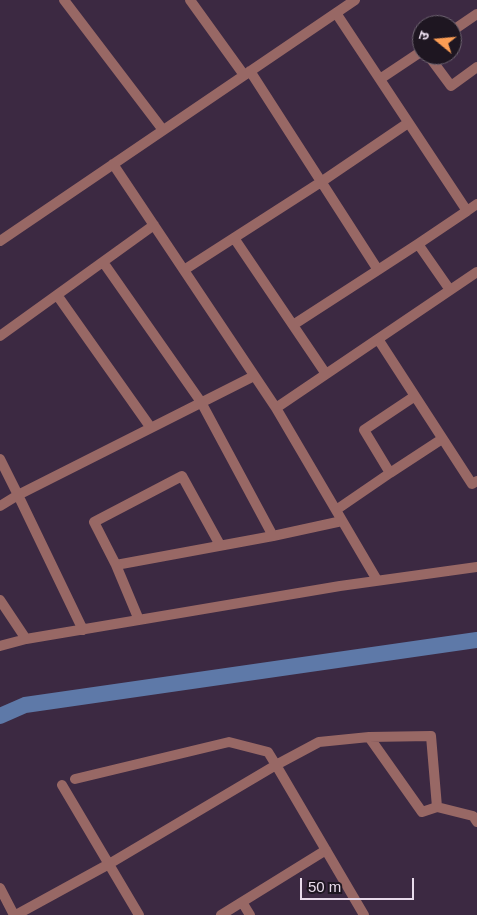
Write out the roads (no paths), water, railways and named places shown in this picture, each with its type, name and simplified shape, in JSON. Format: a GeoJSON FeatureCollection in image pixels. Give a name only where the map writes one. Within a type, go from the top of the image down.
{"type":"FeatureCollection","features":[{"type":"Feature","properties":{"kind":"street"},"geometry":{"type":"LineString","coordinates":[[64,0],[163,130]]}},
{"type":"Feature","properties":{"kind":"street"},"geometry":{"type":"LineString","coordinates":[[190,0],[247,73],[378,270]]}},
{"type":"Feature","properties":{"kind":"street"},"geometry":{"type":"LineString","coordinates":[[0,241],[355,0]]}},
{"type":"Feature","properties":{"kind":"street"},"geometry":{"type":"LineString","coordinates":[[336,13],[467,211]]}},
{"type":"Feature","properties":{"kind":"street"},"geometry":{"type":"LineString","coordinates":[[462,24],[477,14]]}},
{"type":"Feature","properties":{"kind":"street"},"geometry":{"type":"LineString","coordinates":[[380,79],[412,58]]}},
{"type":"Feature","properties":{"kind":"street"},"geometry":{"type":"LineString","coordinates":[[435,65],[451,86],[477,67]]}},
{"type":"Feature","properties":{"kind":"street"},"geometry":{"type":"LineString","coordinates":[[184,270],[321,182],[408,123]]}},
{"type":"Feature","properties":{"kind":"street"},"geometry":{"type":"LineString","coordinates":[[113,164],[276,408],[377,580]]}},
{"type":"Feature","properties":{"kind":"street"},"geometry":{"type":"LineString","coordinates":[[292,325],[477,204]]}},
{"type":"Feature","properties":{"kind":"street"},"geometry":{"type":"LineString","coordinates":[[0,336],[154,224]]}},
{"type":"Feature","properties":{"kind":"street"},"geometry":{"type":"LineString","coordinates":[[234,238],[326,374]]}},
{"type":"Feature","properties":{"kind":"street"},"geometry":{"type":"LineString","coordinates":[[418,244],[450,290]]}},
{"type":"Feature","properties":{"kind":"street"},"geometry":{"type":"LineString","coordinates":[[103,262],[202,402],[273,536]]}},
{"type":"Feature","properties":{"kind":"street"},"geometry":{"type":"LineString","coordinates":[[276,408],[477,272]]}},
{"type":"Feature","properties":{"kind":"street"},"geometry":{"type":"LineString","coordinates":[[57,295],[151,428]]}},
{"type":"Feature","properties":{"kind":"street"},"geometry":{"type":"LineString","coordinates":[[378,339],[472,484],[477,481]]}},
{"type":"Feature","properties":{"kind":"street"},"geometry":{"type":"LineString","coordinates":[[0,506],[18,495],[254,376]]}},
{"type":"Feature","properties":{"kind":"street"},"geometry":{"type":"LineString","coordinates":[[390,473],[364,430],[415,396]]}},
{"type":"Feature","properties":{"kind":"street"},"geometry":{"type":"LineString","coordinates":[[336,510],[442,439]]}},
{"type":"Feature","properties":{"kind":"street"},"geometry":{"type":"LineString","coordinates":[[0,459],[83,630]]}},
{"type":"Feature","properties":{"kind":"street"},"geometry":{"type":"LineString","coordinates":[[139,620],[116,565],[94,522],[182,476],[220,545]]}},
{"type":"Feature","properties":{"kind":"street"},"geometry":{"type":"LineString","coordinates":[[116,565],[273,536],[342,521]]}},
{"type":"Feature","properties":{"kind":"street"},"geometry":{"type":"LineString","coordinates":[[0,646],[340,586],[477,567]]}},
{"type":"Feature","properties":{"kind":"street"},"geometry":{"type":"LineString","coordinates":[[0,600],[26,640]]}},
{"type":"Feature","properties":{"kind":"street"},"geometry":{"type":"LineString","coordinates":[[0,888],[15,915],[109,864],[276,765],[319,742],[369,737],[431,736],[437,807]]}},
{"type":"Feature","properties":{"kind":"street"},"geometry":{"type":"LineString","coordinates":[[369,737],[422,812],[437,807],[473,816],[477,822]]}},
{"type":"Feature","properties":{"kind":"street"},"geometry":{"type":"LineString","coordinates":[[75,779],[228,742],[268,752],[364,915]]}},
{"type":"Feature","properties":{"kind":"street"},"geometry":{"type":"LineString","coordinates":[[62,785],[139,915]]}},
{"type":"Feature","properties":{"kind":"street"},"geometry":{"type":"LineString","coordinates":[[221,915],[326,850]]}},
{"type":"Feature","properties":{"kind":"street"},"geometry":{"type":"LineString","coordinates":[[242,902],[250,915]]}},
{"type":"Feature","properties":{"kind":"waterway"},"geometry":{"type":"LineString","coordinates":[[0,716],[25,705],[477,640]]}}]}
